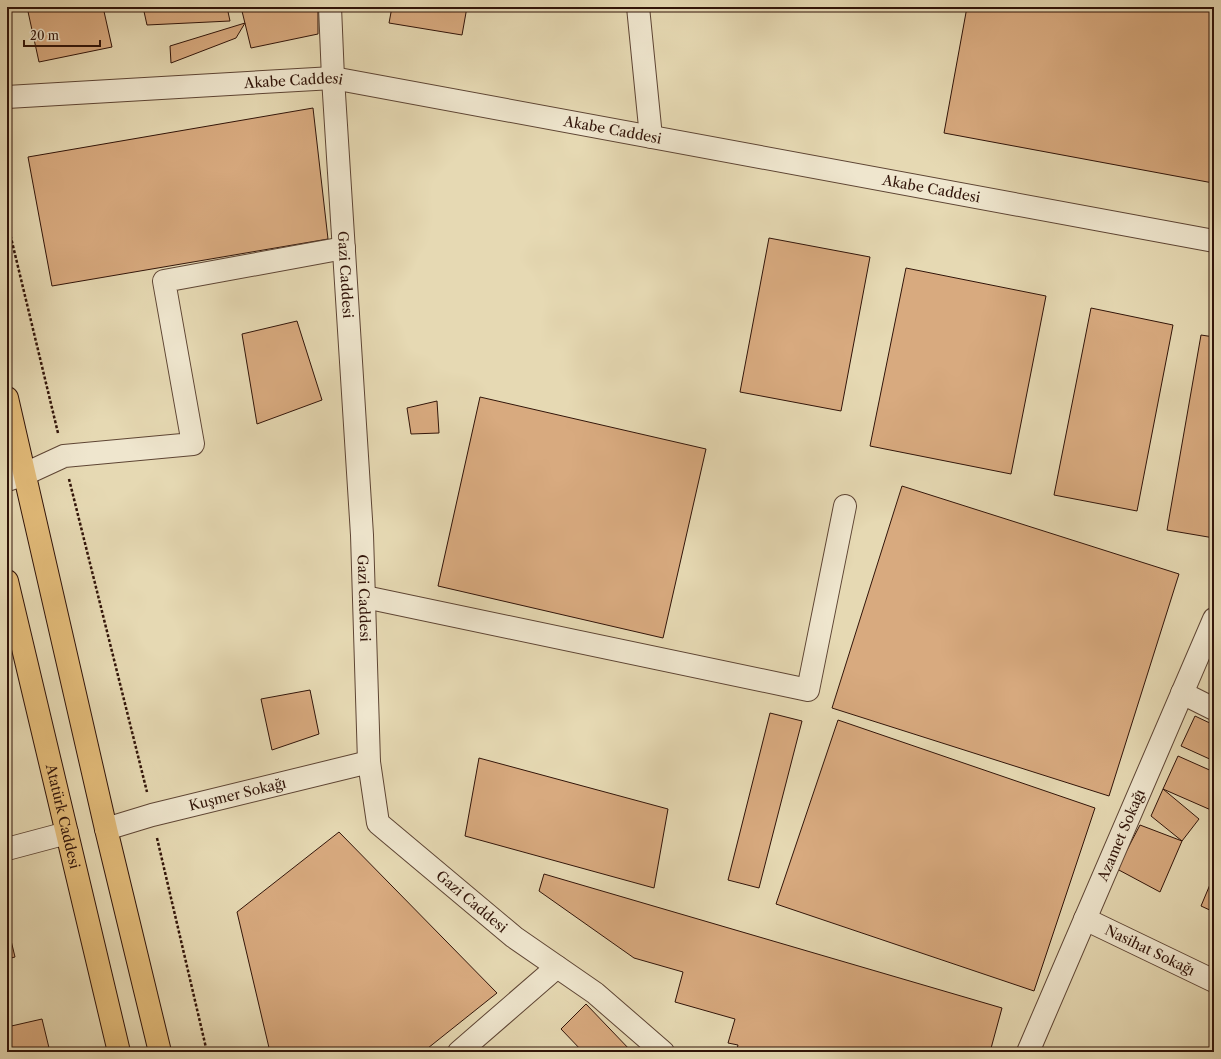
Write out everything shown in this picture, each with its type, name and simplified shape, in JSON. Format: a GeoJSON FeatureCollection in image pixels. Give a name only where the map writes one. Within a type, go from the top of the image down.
{"type":"FeatureCollection","features":[{"type":"Feature","properties":{"kind":"main road"},"geometry":{"type":"LineString","coordinates":[[7,398],[16,477],[106,829],[160,1052]]}},
{"type":"Feature","properties":{"kind":"main road","name":"Atatürk Caddesi"},"geometry":{"type":"LineString","coordinates":[[7,581],[119,1052]]}},
{"type":"Feature","properties":{"kind":"street","name":"Gazi Caddesi"},"geometry":{"type":"LineString","coordinates":[[330,7],[333,78],[366,597],[369,762],[378,823],[514,937],[595,993],[663,1052]]}},
{"type":"Feature","properties":{"kind":"street"},"geometry":{"type":"LineString","coordinates":[[638,7],[651,137]]}},
{"type":"Feature","properties":{"kind":"street","name":"Akabe Caddesi"},"geometry":{"type":"LineString","coordinates":[[7,97],[333,78],[1214,241]]}},
{"type":"Feature","properties":{"kind":"street"},"geometry":{"type":"LineString","coordinates":[[16,477],[64,456],[193,444],[164,281],[344,248]]}},
{"type":"Feature","properties":{"kind":"street"},"geometry":{"type":"LineString","coordinates":[[366,597],[808,690],[845,506]]}},
{"type":"Feature","properties":{"kind":"street","name":"Azamet Sokağı"},"geometry":{"type":"LineString","coordinates":[[1028,1052],[1214,619]]}},
{"type":"Feature","properties":{"kind":"street"},"geometry":{"type":"LineString","coordinates":[[1182,693],[1214,709]]}},
{"type":"Feature","properties":{"kind":"street","name":"Kuşmer Sokağı"},"geometry":{"type":"LineString","coordinates":[[106,829],[152,815],[369,762]]}},
{"type":"Feature","properties":{"kind":"street"},"geometry":{"type":"LineString","coordinates":[[7,849],[67,833]]}},
{"type":"Feature","properties":{"kind":"street","name":"Nasihat Sokağı"},"geometry":{"type":"LineString","coordinates":[[1085,919],[1214,981]]}},
{"type":"Feature","properties":{"kind":"street"},"geometry":{"type":"LineString","coordinates":[[460,1052],[557,967]]}},
{"type":"Feature","properties":{"kind":"path"},"geometry":{"type":"LineString","coordinates":[[7,221],[152,815],[207,1052]]}},
{"type":"Feature","properties":{"kind":"building"},"geometry":{"type":"Polygon","coordinates":[[[27,7],[103,7],[112,47],[39,62],[27,7]]]}},
{"type":"Feature","properties":{"kind":"building"},"geometry":{"type":"Polygon","coordinates":[[[143,7],[227,7],[230,21],[147,25],[143,7]]]}},
{"type":"Feature","properties":{"kind":"building"},"geometry":{"type":"Polygon","coordinates":[[[241,7],[318,7],[318,34],[251,48],[241,7]]]}},
{"type":"Feature","properties":{"kind":"building"},"geometry":{"type":"Polygon","coordinates":[[[392,7],[467,7],[462,35],[389,23],[392,7]]]}},
{"type":"Feature","properties":{"kind":"building"},"geometry":{"type":"Polygon","coordinates":[[[967,7],[1214,7],[1213,183],[944,133],[967,7]]]}},
{"type":"Feature","properties":{"kind":"building"},"geometry":{"type":"Polygon","coordinates":[[[245,23],[236,38],[171,63],[170,46],[245,23]]]}},
{"type":"Feature","properties":{"kind":"building"},"geometry":{"type":"Polygon","coordinates":[[[313,108],[328,239],[52,286],[28,157],[313,108]]]}},
{"type":"Feature","properties":{"kind":"building"},"geometry":{"type":"Polygon","coordinates":[[[769,238],[870,257],[841,411],[740,392],[769,238]]]}},
{"type":"Feature","properties":{"kind":"building"},"geometry":{"type":"Polygon","coordinates":[[[906,268],[1046,296],[1011,474],[870,446],[906,268]]]}},
{"type":"Feature","properties":{"kind":"building"},"geometry":{"type":"Polygon","coordinates":[[[1091,308],[1173,325],[1137,511],[1054,495],[1091,308]]]}},
{"type":"Feature","properties":{"kind":"building"},"geometry":{"type":"Polygon","coordinates":[[[297,321],[322,400],[257,424],[242,334],[297,321]]]}},
{"type":"Feature","properties":{"kind":"building"},"geometry":{"type":"Polygon","coordinates":[[[1201,335],[1214,337],[1214,538],[1167,530],[1201,335]]]}},
{"type":"Feature","properties":{"kind":"building"},"geometry":{"type":"Polygon","coordinates":[[[480,397],[706,449],[663,638],[438,586],[480,397]]]}},
{"type":"Feature","properties":{"kind":"building"},"geometry":{"type":"Polygon","coordinates":[[[437,401],[439,433],[411,434],[407,408],[437,401]]]}},
{"type":"Feature","properties":{"kind":"building"},"geometry":{"type":"Polygon","coordinates":[[[902,486],[1179,574],[1109,796],[832,708],[902,486]]]}},
{"type":"Feature","properties":{"kind":"building"},"geometry":{"type":"Polygon","coordinates":[[[1214,683],[1214,703],[1206,700],[1214,683]]]}},
{"type":"Feature","properties":{"kind":"building"},"geometry":{"type":"Polygon","coordinates":[[[310,690],[319,734],[272,750],[261,699],[310,690]]]}},
{"type":"Feature","properties":{"kind":"building"},"geometry":{"type":"Polygon","coordinates":[[[770,713],[802,721],[759,888],[728,880],[770,713]]]}},
{"type":"Feature","properties":{"kind":"building"},"geometry":{"type":"Polygon","coordinates":[[[1195,716],[1214,725],[1214,761],[1181,746],[1195,716]]]}},
{"type":"Feature","properties":{"kind":"building"},"geometry":{"type":"Polygon","coordinates":[[[838,720],[1095,808],[1034,991],[776,904],[838,720]]]}},
{"type":"Feature","properties":{"kind":"building"},"geometry":{"type":"Polygon","coordinates":[[[1178,756],[1214,772],[1214,805],[1211,810],[1163,789],[1178,756]]]}},
{"type":"Feature","properties":{"kind":"building"},"geometry":{"type":"Polygon","coordinates":[[[479,758],[668,809],[654,888],[465,836],[479,758]]]}},
{"type":"Feature","properties":{"kind":"building"},"geometry":{"type":"Polygon","coordinates":[[[1163,789],[1199,819],[1182,841],[1151,816],[1163,789]]]}},
{"type":"Feature","properties":{"kind":"building"},"geometry":{"type":"Polygon","coordinates":[[[1140,825],[1182,841],[1160,892],[1117,869],[1140,825]]]}},
{"type":"Feature","properties":{"kind":"building"},"geometry":{"type":"Polygon","coordinates":[[[339,832],[497,993],[423,1052],[270,1052],[237,912],[339,832]]]}},
{"type":"Feature","properties":{"kind":"building"},"geometry":{"type":"Polygon","coordinates":[[[544,874],[1002,1008],[990,1052],[736,1052],[738,1045],[728,1043],[735,1019],[675,1002],[683,972],[634,958],[539,891],[544,874]]]}},
{"type":"Feature","properties":{"kind":"building"},"geometry":{"type":"Polygon","coordinates":[[[1214,875],[1214,912],[1201,906],[1214,875]]]}},
{"type":"Feature","properties":{"kind":"building"},"geometry":{"type":"Polygon","coordinates":[[[7,924],[15,957],[7,959],[7,924]]]}},
{"type":"Feature","properties":{"kind":"building"},"geometry":{"type":"Polygon","coordinates":[[[586,1004],[632,1052],[583,1052],[561,1029],[586,1004]]]}},
{"type":"Feature","properties":{"kind":"building"},"geometry":{"type":"Polygon","coordinates":[[[42,1019],[50,1052],[7,1052],[7,1027],[42,1019]]]}}]}
